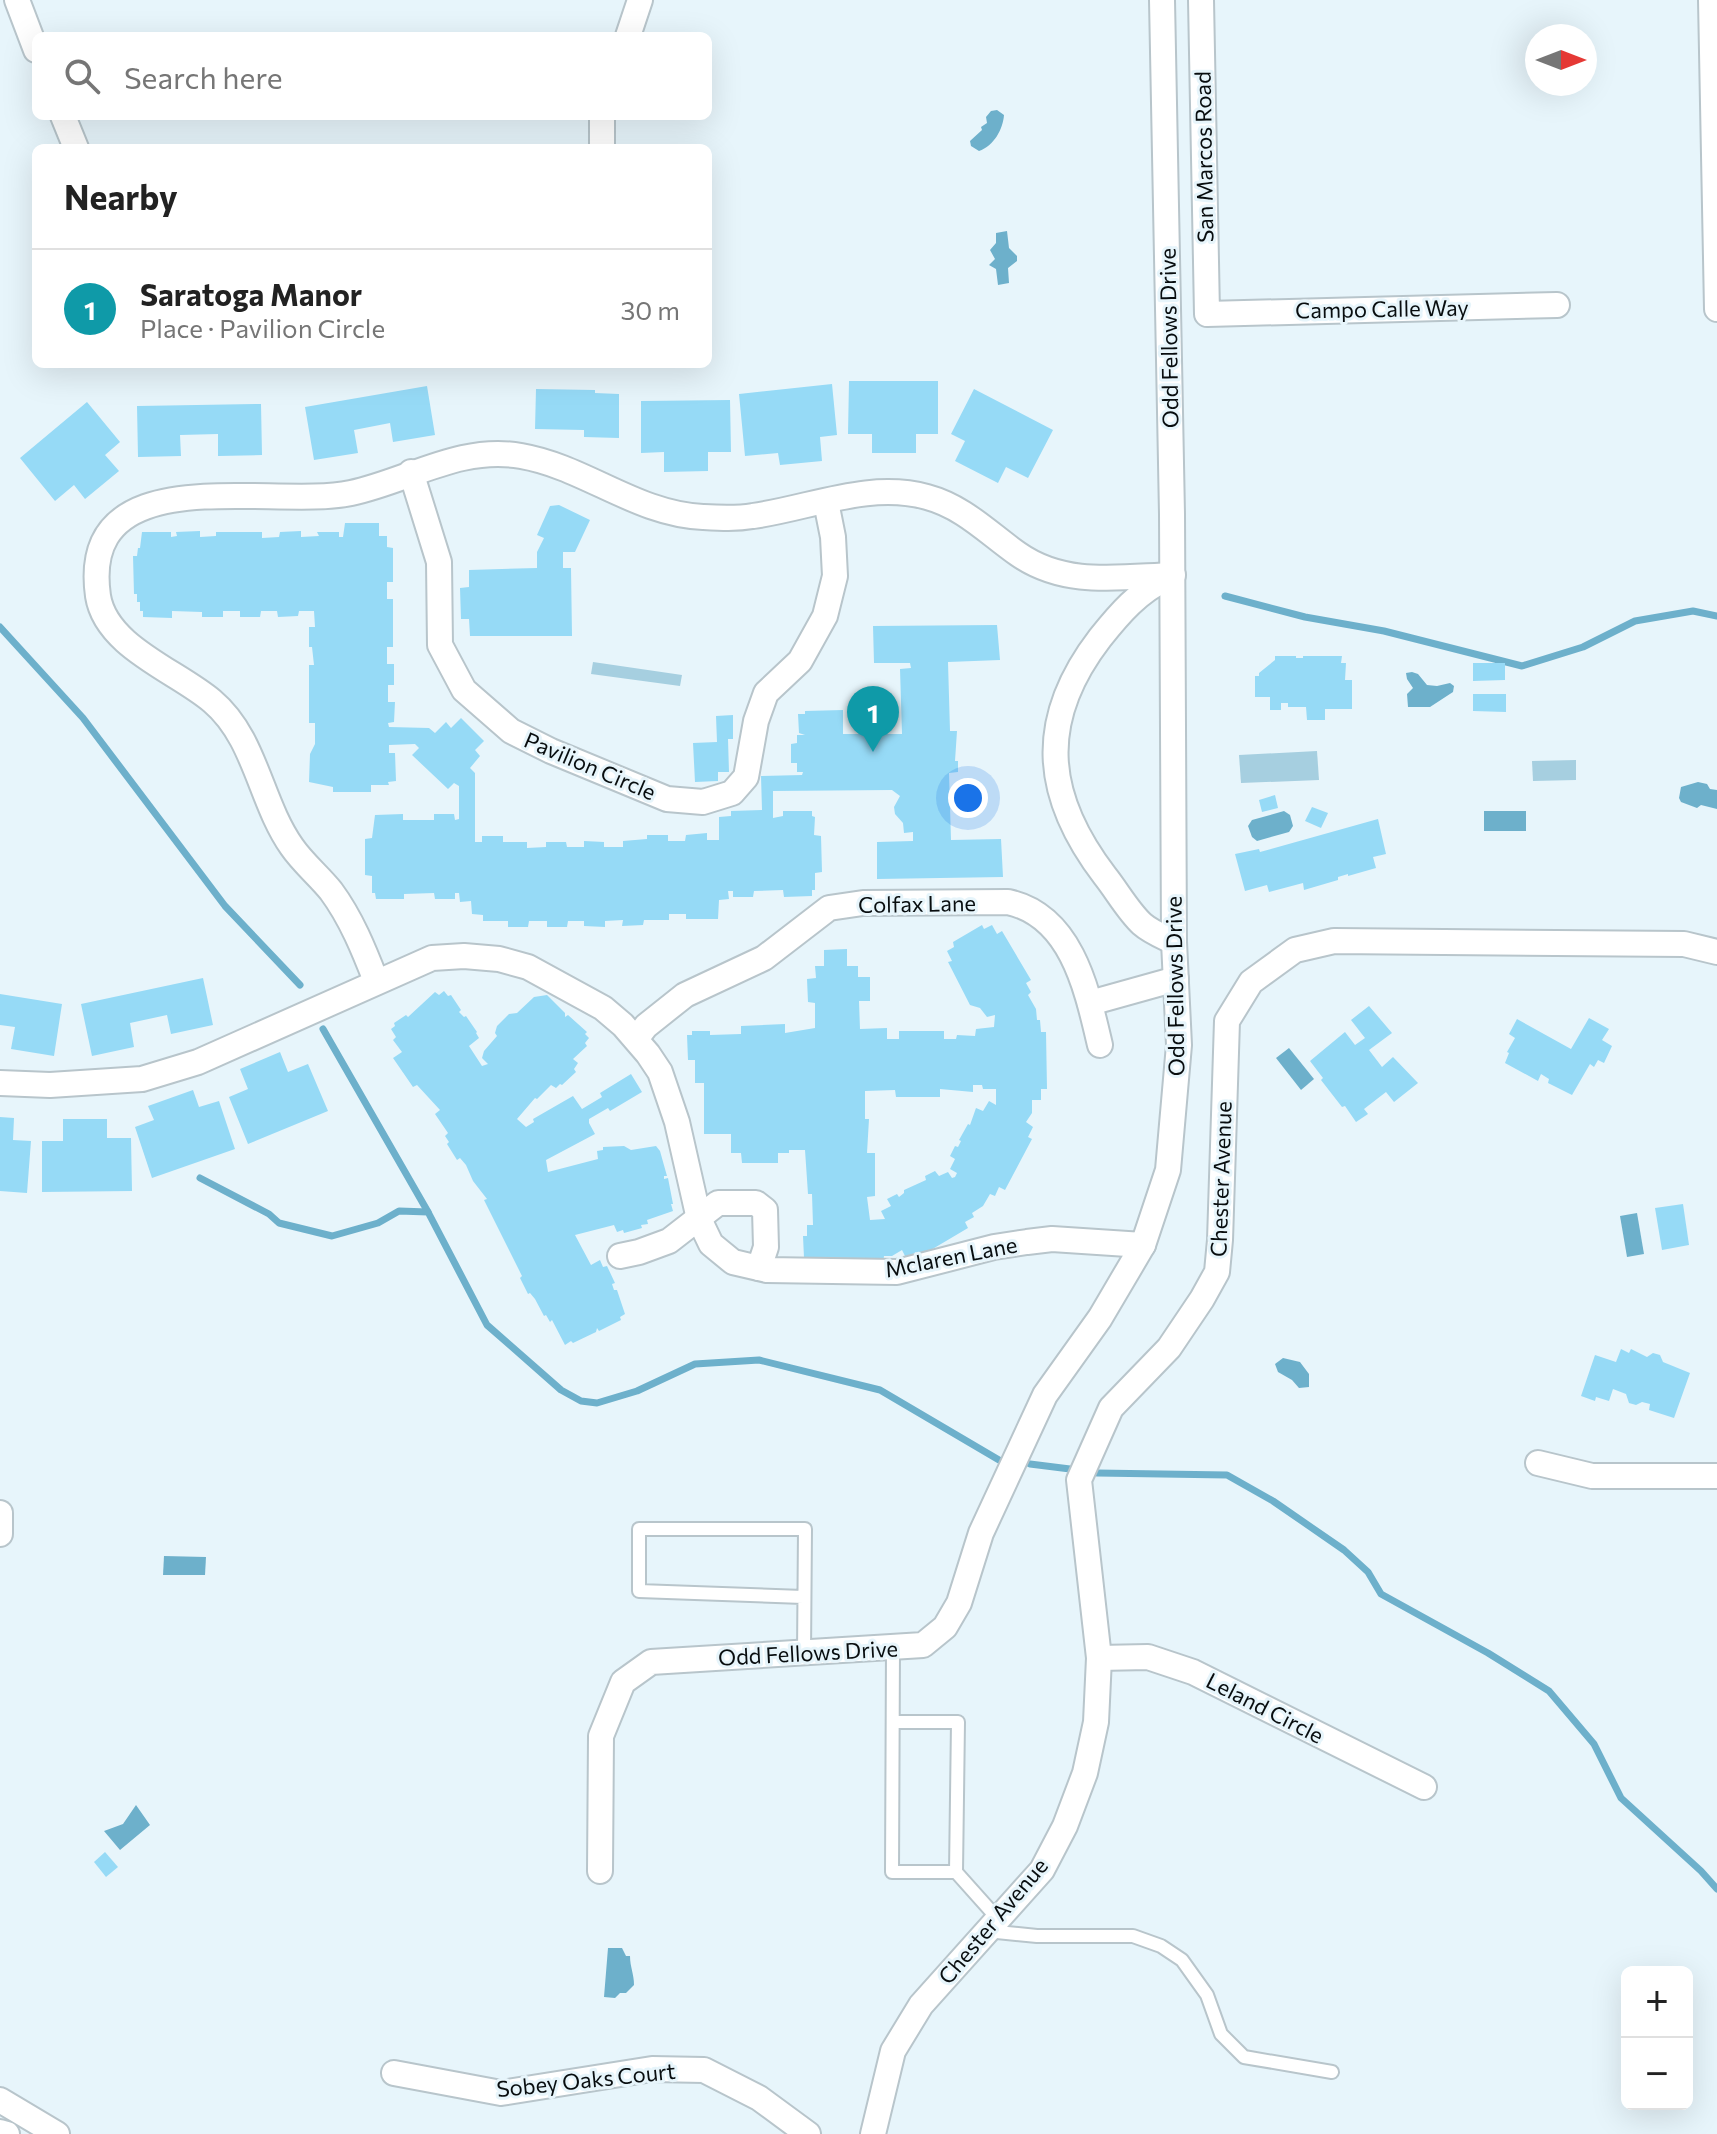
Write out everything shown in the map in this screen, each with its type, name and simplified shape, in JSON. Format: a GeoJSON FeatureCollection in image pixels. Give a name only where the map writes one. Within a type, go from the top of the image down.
{"type":"FeatureCollection","features":[{"type":"Feature","properties":{"kind":"street"},"geometry":{"type":"LineString","coordinates":[[17,0],[32,39]]}},
{"type":"Feature","properties":{"kind":"street"},"geometry":{"type":"LineString","coordinates":[[629,32],[640,0]]}},
{"type":"Feature","properties":{"kind":"street","name":"Odd Fellows Drive"},"geometry":{"type":"LineString","coordinates":[[600,1871],[601,1736],[623,1682],[651,1662],[923,1645],[945,1627],[959,1603],[981,1533],[1045,1395],[1100,1318],[1143,1245],[1168,1170],[1179,1045],[1174,942],[1173,575],[1162,0]]}},
{"type":"Feature","properties":{"kind":"street","name":"San Marcos Road"},"geometry":{"type":"LineString","coordinates":[[1201,0],[1207,314]]}},
{"type":"Feature","properties":{"kind":"street"},"geometry":{"type":"LineString","coordinates":[[1711,0],[1717,309]]}},
{"type":"Feature","properties":{"kind":"street"},"geometry":{"type":"LineString","coordinates":[[65,120],[74,144]]}},
{"type":"Feature","properties":{"kind":"street"},"geometry":{"type":"LineString","coordinates":[[602,120],[602,144]]}},
{"type":"Feature","properties":{"kind":"street","name":"Campo Calle Way"},"geometry":{"type":"LineString","coordinates":[[1207,314],[1557,305]]}},
{"type":"Feature","properties":{"kind":"street"},"geometry":{"type":"LineString","coordinates":[[376,981],[353,927],[339,904],[291,846],[255,773],[240,732],[213,702],[111,629],[99,601],[96,569],[103,542],[114,524],[142,507],[170,498],[345,495],[382,486],[411,472],[486,454],[519,455],[559,466],[617,495],[652,508],[696,517],[739,518],[854,495],[892,491],[927,497],[963,511],[1021,557],[1055,573],[1087,579],[1173,575]]}},
{"type":"Feature","properties":{"kind":"street","name":"Pavilion Circle"},"geometry":{"type":"LineString","coordinates":[[411,472],[439,562],[440,645],[464,690],[511,731],[551,751],[667,799],[703,802],[732,793],[746,777],[756,721],[766,693],[800,661],[825,616],[835,576],[833,537],[826,502]]}},
{"type":"Feature","properties":{"kind":"street"},"geometry":{"type":"LineString","coordinates":[[1173,575],[1144,590],[1089,652],[1064,697],[1054,740],[1055,763],[1067,812],[1082,846],[1143,925],[1174,942]]}},
{"type":"Feature","properties":{"kind":"street","name":"Colfax Lane"},"geometry":{"type":"LineString","coordinates":[[636,1039],[646,1026],[685,995],[764,958],[829,908],[863,903],[1008,902],[1026,906],[1045,919],[1061,937],[1075,961],[1100,1045]]}},
{"type":"Feature","properties":{"kind":"street","name":"Chester Avenue"},"geometry":{"type":"LineString","coordinates":[[873,2134],[893,2051],[921,2005],[1042,1870],[1065,1826],[1085,1773],[1096,1722],[1099,1658],[1079,1480],[1111,1408],[1169,1348],[1217,1272],[1227,1021],[1251,982],[1295,950],[1334,941],[1684,944],[1717,952]]}},
{"type":"Feature","properties":{"kind":"street","name":"Mclaren Lane"},"geometry":{"type":"LineString","coordinates":[[0,1083],[50,1085],[142,1079],[198,1062],[432,958],[464,956],[499,959],[528,967],[603,1008],[636,1039],[660,1072],[677,1122],[699,1219],[711,1244],[733,1262],[759,1268],[808,1272],[897,1272],[994,1247],[1052,1239],[1143,1245]]}},
{"type":"Feature","properties":{"kind":"street"},"geometry":{"type":"LineString","coordinates":[[1090,1003],[1176,979]]}},
{"type":"Feature","properties":{"kind":"street"},"geometry":{"type":"LineString","coordinates":[[620,1256],[669,1241],[718,1203],[756,1203],[765,1210],[766,1247],[759,1268]]}},
{"type":"Feature","properties":{"kind":"street"},"geometry":{"type":"LineString","coordinates":[[1538,1463],[1592,1476],[1717,1476]]}},
{"type":"Feature","properties":{"kind":"street"},"geometry":{"type":"LineString","coordinates":[[0,1513],[0,1534]]}},
{"type":"Feature","properties":{"kind":"street","name":"Leland Circle"},"geometry":{"type":"LineString","coordinates":[[1099,1658],[1148,1657],[1193,1672],[1424,1787]]}},
{"type":"Feature","properties":{"kind":"street","name":"Sobey Oaks Court"},"geometry":{"type":"LineString","coordinates":[[394,2073],[501,2093],[652,2069],[704,2070],[759,2098],[808,2134]]}},
{"type":"Feature","properties":{"kind":"street"},"geometry":{"type":"LineString","coordinates":[[0,2100],[57,2134]]}},
{"type":"Feature","properties":{"kind":"street"},"geometry":{"type":"LineString","coordinates":[[0,2132],[7,2134]]}},
{"type":"Feature","properties":{"kind":"lane"},"geometry":{"type":"LineString","coordinates":[[803,1597],[639,1591],[639,1529],[805,1529],[804,1653]]}},
{"type":"Feature","properties":{"kind":"lane"},"geometry":{"type":"LineString","coordinates":[[893,1648],[892,1872],[956,1872]]}},
{"type":"Feature","properties":{"kind":"lane"},"geometry":{"type":"LineString","coordinates":[[894,1722],[958,1722],[956,1872],[993,1925],[1037,1936],[1133,1936],[1161,1946],[1182,1960],[1207,1995],[1221,2034],[1244,2057],[1332,2072]]}},
{"type":"Feature","properties":{"kind":"shaded area"},"geometry":{"type":"Polygon","coordinates":[[[997,110],[1004,115],[1000,131],[989,145],[979,151],[971,146],[970,141],[987,123],[986,117],[991,111],[997,110]]]}},
{"type":"Feature","properties":{"kind":"shaded area"},"geometry":{"type":"Polygon","coordinates":[[[1007,231],[1009,248],[1017,256],[1017,261],[1008,268],[1009,283],[998,285],[996,269],[989,265],[995,259],[990,250],[996,243],[996,233],[1007,231]]]}},
{"type":"Feature","properties":{"kind":"shaded area"},"geometry":{"type":"Polygon","coordinates":[[[593,662],[682,675],[680,686],[591,674],[593,662]]]}},
{"type":"Feature","properties":{"kind":"shaded area"},"geometry":{"type":"Polygon","coordinates":[[[1406,673],[1418,674],[1427,685],[1450,683],[1454,686],[1453,692],[1430,707],[1408,707],[1407,694],[1413,688],[1406,673]]]}},
{"type":"Feature","properties":{"kind":"shaded area"},"geometry":{"type":"Polygon","coordinates":[[[1317,751],[1319,780],[1241,783],[1239,755],[1317,751]]]}},
{"type":"Feature","properties":{"kind":"shaded area"},"geometry":{"type":"Polygon","coordinates":[[[1576,760],[1576,780],[1533,781],[1532,761],[1576,760]]]}},
{"type":"Feature","properties":{"kind":"shaded area"},"geometry":{"type":"Polygon","coordinates":[[[1698,782],[1717,790],[1717,809],[1701,805],[1697,808],[1681,802],[1681,787],[1698,782]]]}},
{"type":"Feature","properties":{"kind":"shaded area"},"geometry":{"type":"Polygon","coordinates":[[[1284,811],[1290,815],[1293,826],[1289,832],[1257,841],[1252,837],[1248,826],[1252,820],[1284,811]]]}},
{"type":"Feature","properties":{"kind":"shaded area"},"geometry":{"type":"Polygon","coordinates":[[[1484,811],[1526,811],[1526,831],[1484,831],[1484,811]]]}},
{"type":"Feature","properties":{"kind":"shaded area"},"geometry":{"type":"Polygon","coordinates":[[[1289,1048],[1314,1079],[1301,1090],[1276,1058],[1289,1048]]]}},
{"type":"Feature","properties":{"kind":"shaded area"},"geometry":{"type":"Polygon","coordinates":[[[1637,1213],[1644,1254],[1627,1257],[1620,1216],[1637,1213]]]}},
{"type":"Feature","properties":{"kind":"shaded area"},"geometry":{"type":"Polygon","coordinates":[[[1283,1358],[1300,1362],[1309,1374],[1309,1387],[1299,1388],[1278,1372],[1275,1364],[1283,1358]]]}},
{"type":"Feature","properties":{"kind":"shaded area"},"geometry":{"type":"Polygon","coordinates":[[[164,1556],[206,1557],[205,1575],[163,1575],[164,1556]]]}},
{"type":"Feature","properties":{"kind":"shaded area"},"geometry":{"type":"Polygon","coordinates":[[[136,1805],[150,1825],[120,1850],[104,1831],[123,1824],[136,1805]]]}},
{"type":"Feature","properties":{"kind":"shaded area"},"geometry":{"type":"Polygon","coordinates":[[[608,1948],[622,1948],[626,1956],[630,1956],[633,1977],[634,1985],[615,1998],[604,1997],[608,1948]]]}},
{"type":"Feature","properties":{"kind":"building"},"geometry":{"type":"Polygon","coordinates":[[[849,381],[938,381],[938,434],[916,434],[916,453],[872,453],[872,434],[848,434],[849,381]]]}},
{"type":"Feature","properties":{"kind":"building"},"geometry":{"type":"Polygon","coordinates":[[[832,384],[837,435],[820,437],[822,461],[780,465],[778,453],[745,456],[739,394],[832,384]]]}},
{"type":"Feature","properties":{"kind":"building"},"geometry":{"type":"Polygon","coordinates":[[[427,386],[435,435],[393,442],[390,423],[354,430],[358,453],[314,460],[305,407],[427,386]]]}},
{"type":"Feature","properties":{"kind":"building"},"geometry":{"type":"Polygon","coordinates":[[[536,389],[595,390],[595,393],[619,394],[619,438],[584,437],[584,430],[535,429],[536,389]]]}},
{"type":"Feature","properties":{"kind":"building"},"geometry":{"type":"Polygon","coordinates":[[[974,389],[1053,430],[1028,478],[1006,467],[998,483],[955,461],[965,441],[951,434],[974,389]]]}},
{"type":"Feature","properties":{"kind":"building"},"geometry":{"type":"Polygon","coordinates":[[[730,400],[731,452],[708,452],[708,471],[664,472],[664,452],[641,453],[641,401],[730,400]]]}},
{"type":"Feature","properties":{"kind":"building"},"geometry":{"type":"Polygon","coordinates":[[[87,402],[120,442],[105,455],[119,471],[85,499],[74,485],[55,501],[20,458],[87,402]]]}},
{"type":"Feature","properties":{"kind":"building"},"geometry":{"type":"Polygon","coordinates":[[[261,404],[262,455],[218,456],[218,434],[180,435],[181,456],[138,457],[137,406],[261,404]]]}},
{"type":"Feature","properties":{"kind":"building"},"geometry":{"type":"Polygon","coordinates":[[[559,505],[590,520],[575,552],[563,552],[563,568],[571,568],[572,636],[470,636],[469,619],[461,619],[460,588],[469,587],[469,570],[537,568],[537,552],[544,538],[537,535],[550,506],[559,505]]]}},
{"type":"Feature","properties":{"kind":"building"},"geometry":{"type":"Polygon","coordinates":[[[345,523],[379,523],[379,536],[387,536],[387,547],[393,548],[393,582],[387,582],[387,599],[393,599],[393,647],[387,647],[387,664],[394,664],[394,685],[388,685],[388,702],[395,702],[394,722],[388,723],[389,727],[429,728],[435,733],[446,722],[451,728],[461,718],[484,741],[475,750],[480,756],[470,768],[475,773],[475,842],[482,842],[482,836],[503,836],[503,842],[527,842],[527,848],[546,847],[546,842],[566,842],[567,847],[584,847],[584,841],[604,842],[604,847],[623,847],[623,841],[647,839],[647,835],[668,835],[668,841],[685,841],[686,835],[707,833],[707,840],[719,840],[719,817],[731,816],[731,811],[762,810],[761,776],[802,775],[803,772],[797,772],[797,763],[791,763],[791,744],[797,743],[797,735],[805,735],[799,733],[798,714],[843,710],[843,734],[902,734],[900,669],[911,668],[910,663],[874,663],[873,626],[997,625],[1000,660],[948,662],[950,731],[957,731],[955,761],[958,761],[958,772],[949,773],[951,840],[1001,839],[1003,877],[877,879],[877,842],[913,841],[913,832],[904,833],[903,823],[895,814],[894,807],[900,796],[892,790],[773,791],[773,818],[783,816],[783,811],[812,811],[815,817],[814,835],[821,836],[822,872],[815,873],[812,896],[784,897],[783,890],[754,891],[753,897],[733,897],[733,891],[728,891],[729,899],[719,900],[718,919],[686,919],[686,914],[669,914],[669,920],[644,920],[643,925],[622,926],[623,920],[605,921],[605,927],[584,926],[584,921],[568,921],[567,927],[547,927],[547,921],[529,921],[528,927],[508,927],[508,921],[483,921],[483,915],[472,914],[471,901],[460,902],[459,893],[455,893],[455,899],[435,899],[434,893],[404,894],[404,899],[376,899],[375,893],[372,893],[372,876],[365,875],[365,839],[372,838],[375,815],[403,814],[403,820],[434,820],[434,814],[454,814],[455,820],[459,819],[459,786],[454,783],[448,789],[412,755],[419,748],[415,744],[389,745],[389,753],[395,753],[396,781],[388,782],[389,785],[371,785],[371,792],[333,792],[333,787],[309,782],[310,754],[315,744],[315,723],[309,723],[309,665],[314,665],[312,647],[309,647],[309,627],[315,627],[314,611],[299,611],[298,616],[278,617],[277,611],[261,611],[260,617],[240,617],[240,611],[223,611],[223,617],[202,617],[202,612],[172,611],[172,618],[143,617],[137,594],[134,594],[133,556],[137,556],[140,548],[142,532],[171,532],[171,537],[177,536],[176,532],[200,531],[200,537],[216,536],[216,532],[262,532],[262,538],[279,537],[280,532],[301,531],[301,537],[319,536],[317,532],[339,532],[339,537],[343,537],[345,523]]]}},
{"type":"Feature","properties":{"kind":"building"},"geometry":{"type":"Polygon","coordinates":[[[1275,656],[1342,656],[1341,663],[1346,663],[1345,680],[1352,680],[1352,709],[1325,709],[1325,720],[1307,720],[1306,707],[1288,707],[1288,703],[1281,703],[1281,710],[1270,710],[1270,697],[1255,697],[1255,676],[1259,676],[1275,660],[1275,656]]]}},
{"type":"Feature","properties":{"kind":"building"},"geometry":{"type":"Polygon","coordinates":[[[1473,663],[1505,663],[1505,680],[1473,681],[1473,663]]]}},
{"type":"Feature","properties":{"kind":"building"},"geometry":{"type":"Polygon","coordinates":[[[1473,694],[1506,694],[1506,712],[1473,711],[1473,694]]]}},
{"type":"Feature","properties":{"kind":"building"},"geometry":{"type":"Polygon","coordinates":[[[733,715],[733,739],[728,739],[729,772],[718,772],[718,781],[695,782],[693,743],[717,742],[716,716],[733,715]]]}},
{"type":"Feature","properties":{"kind":"building"},"geometry":{"type":"Polygon","coordinates":[[[1275,795],[1278,808],[1262,812],[1259,800],[1275,795]]]}},
{"type":"Feature","properties":{"kind":"building"},"geometry":{"type":"Polygon","coordinates":[[[1312,807],[1328,813],[1321,828],[1305,821],[1312,807]]]}},
{"type":"Feature","properties":{"kind":"building"},"geometry":{"type":"Polygon","coordinates":[[[1378,819],[1386,854],[1373,857],[1376,868],[1338,877],[1338,880],[1304,890],[1303,883],[1269,892],[1267,885],[1245,891],[1235,854],[1259,849],[1260,852],[1378,819]]]}},
{"type":"Feature","properties":{"kind":"building"},"geometry":{"type":"Polygon","coordinates":[[[982,925],[984,929],[992,925],[997,934],[1002,931],[1031,980],[1026,983],[1031,992],[1028,995],[1036,1009],[1037,1020],[1040,1020],[1041,1032],[1046,1032],[1047,1089],[1041,1089],[1041,1100],[1032,1100],[1032,1113],[1026,1122],[1033,1127],[1028,1137],[1032,1139],[1005,1190],[999,1187],[995,1196],[990,1194],[983,1206],[972,1213],[974,1217],[965,1222],[968,1228],[919,1257],[916,1252],[906,1258],[902,1250],[892,1256],[884,1256],[883,1263],[844,1264],[844,1258],[804,1258],[803,1236],[807,1236],[807,1225],[813,1225],[805,1150],[778,1153],[778,1163],[742,1163],[741,1153],[731,1153],[731,1134],[704,1134],[704,1083],[695,1083],[695,1060],[688,1060],[687,1035],[692,1035],[692,1031],[710,1031],[710,1035],[741,1034],[741,1026],[785,1024],[785,1033],[815,1028],[815,1003],[808,1002],[807,979],[816,978],[815,966],[824,966],[824,950],[847,949],[847,966],[858,966],[858,977],[870,977],[870,1001],[859,1001],[860,1029],[887,1028],[887,1039],[899,1039],[899,1031],[944,1031],[944,1039],[956,1039],[957,1035],[975,1036],[976,1029],[994,1027],[995,1015],[987,1017],[980,1008],[970,1005],[948,962],[952,961],[947,951],[954,947],[953,942],[982,925]],[[973,1085],[973,1092],[940,1089],[940,1097],[896,1097],[895,1090],[865,1091],[865,1119],[869,1119],[867,1153],[875,1153],[875,1196],[867,1197],[870,1220],[885,1219],[881,1211],[891,1206],[887,1199],[897,1194],[899,1197],[904,1190],[926,1180],[925,1176],[935,1171],[939,1176],[948,1172],[952,1178],[955,1177],[957,1173],[950,1169],[955,1159],[950,1156],[970,1125],[976,1108],[983,1111],[989,1101],[996,1105],[996,1089],[983,1089],[982,1085],[973,1085]]]}},
{"type":"Feature","properties":{"kind":"building"},"geometry":{"type":"Polygon","coordinates":[[[203,978],[213,1025],[171,1034],[167,1015],[130,1023],[134,1047],[92,1056],[81,1004],[203,978]]]}},
{"type":"Feature","properties":{"kind":"building"},"geometry":{"type":"Polygon","coordinates":[[[444,991],[451,995],[461,1010],[459,1012],[466,1016],[477,1032],[479,1038],[469,1046],[482,1066],[488,1064],[482,1058],[497,1036],[497,1026],[534,997],[547,995],[565,1013],[565,1017],[568,1015],[587,1032],[587,1046],[573,1059],[578,1063],[574,1069],[576,1072],[562,1085],[556,1088],[551,1085],[535,1098],[517,1119],[526,1127],[534,1122],[533,1119],[573,1096],[582,1109],[602,1097],[600,1093],[631,1074],[642,1092],[610,1111],[608,1108],[589,1119],[595,1134],[546,1160],[548,1172],[598,1159],[597,1151],[603,1150],[603,1147],[624,1146],[631,1150],[656,1146],[667,1176],[664,1179],[668,1178],[673,1204],[673,1211],[647,1220],[648,1224],[641,1225],[642,1228],[624,1233],[623,1230],[617,1232],[614,1225],[575,1235],[591,1265],[600,1260],[603,1267],[607,1266],[625,1314],[620,1317],[621,1320],[599,1331],[597,1328],[596,1332],[573,1343],[571,1341],[565,1345],[552,1320],[550,1322],[544,1316],[535,1299],[528,1294],[484,1200],[487,1199],[473,1181],[466,1165],[460,1158],[457,1160],[447,1144],[449,1142],[445,1136],[448,1133],[435,1114],[440,1110],[417,1085],[413,1087],[393,1058],[402,1052],[393,1040],[396,1037],[391,1029],[394,1023],[406,1015],[408,1017],[435,992],[439,995],[444,991]]]}},
{"type":"Feature","properties":{"kind":"building"},"geometry":{"type":"Polygon","coordinates":[[[0,994],[62,1004],[54,1056],[11,1049],[15,1027],[0,1025],[0,994]]]}},
{"type":"Feature","properties":{"kind":"building"},"geometry":{"type":"Polygon","coordinates":[[[1369,1006],[1392,1033],[1369,1050],[1382,1067],[1393,1057],[1418,1083],[1394,1102],[1386,1092],[1364,1109],[1368,1114],[1356,1122],[1321,1080],[1323,1078],[1310,1061],[1345,1032],[1355,1045],[1365,1038],[1351,1020],[1369,1006]]]}},
{"type":"Feature","properties":{"kind":"building"},"geometry":{"type":"Polygon","coordinates":[[[1589,1018],[1609,1029],[1602,1040],[1612,1046],[1604,1063],[1598,1060],[1594,1067],[1590,1064],[1572,1095],[1548,1083],[1549,1079],[1541,1074],[1538,1081],[1505,1063],[1515,1038],[1509,1034],[1517,1019],[1571,1049],[1589,1018]]]}},
{"type":"Feature","properties":{"kind":"building"},"geometry":{"type":"Polygon","coordinates":[[[280,1052],[288,1072],[308,1064],[328,1111],[248,1144],[229,1097],[248,1089],[240,1069],[280,1052]]]}},
{"type":"Feature","properties":{"kind":"building"},"geometry":{"type":"Polygon","coordinates":[[[193,1090],[199,1107],[219,1101],[235,1149],[152,1178],[135,1127],[154,1120],[148,1106],[193,1090]]]}},
{"type":"Feature","properties":{"kind":"building"},"geometry":{"type":"Polygon","coordinates":[[[0,1117],[14,1118],[13,1140],[31,1141],[27,1193],[0,1191],[0,1117]]]}},
{"type":"Feature","properties":{"kind":"building"},"geometry":{"type":"Polygon","coordinates":[[[63,1119],[107,1119],[107,1138],[131,1138],[132,1191],[42,1192],[42,1141],[63,1141],[63,1119]]]}},
{"type":"Feature","properties":{"kind":"building"},"geometry":{"type":"Polygon","coordinates":[[[1683,1204],[1689,1245],[1662,1250],[1655,1208],[1683,1204]]]}},
{"type":"Feature","properties":{"kind":"building"},"geometry":{"type":"Polygon","coordinates":[[[1621,1349],[1629,1353],[1631,1349],[1647,1357],[1653,1353],[1660,1355],[1663,1362],[1690,1373],[1674,1418],[1649,1410],[1650,1404],[1629,1403],[1626,1394],[1613,1389],[1609,1401],[1596,1397],[1595,1401],[1581,1396],[1595,1355],[1616,1362],[1621,1349]]]}},
{"type":"Feature","properties":{"kind":"building"},"geometry":{"type":"Polygon","coordinates":[[[105,1852],[118,1867],[106,1877],[94,1862],[105,1852]]]}},
{"type":"Feature","properties":{"kind":"waterway"},"geometry":{"type":"LineString","coordinates":[[1225,596],[1305,617],[1384,631],[1522,666],[1583,647],[1635,621],[1693,611],[1717,616]]}},
{"type":"Feature","properties":{"kind":"waterway"},"geometry":{"type":"LineString","coordinates":[[0,627],[83,718],[225,906],[300,985]]}},
{"type":"Feature","properties":{"kind":"waterway"},"geometry":{"type":"LineString","coordinates":[[323,1029],[428,1212]]}},
{"type":"Feature","properties":{"kind":"waterway"},"geometry":{"type":"LineString","coordinates":[[200,1178],[269,1214],[279,1223],[332,1236],[378,1223],[399,1211],[428,1212],[487,1325],[561,1390],[581,1401],[597,1403],[637,1391],[695,1364],[759,1360],[880,1390],[999,1460]]}},
{"type":"Feature","properties":{"kind":"waterway"},"geometry":{"type":"LineString","coordinates":[[1030,1464],[1070,1469]]}},
{"type":"Feature","properties":{"kind":"waterway"},"geometry":{"type":"LineString","coordinates":[[1097,1473],[1227,1475],[1273,1501],[1344,1550],[1368,1572],[1381,1594],[1488,1653],[1549,1691],[1594,1744],[1621,1798],[1717,1889]]}},
{"type":"Feature","properties":{"kind":"place","name":"Saratoga Manor"},"geometry":{"type":"Point","coordinates":[873,752]}}]}
